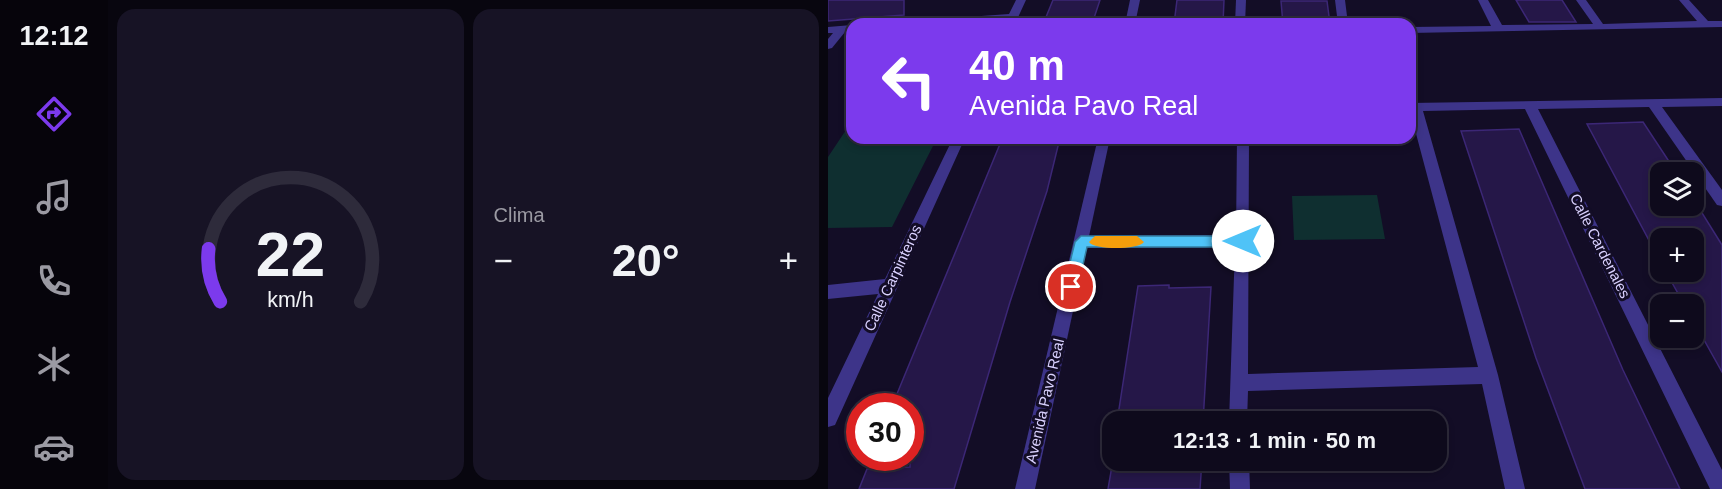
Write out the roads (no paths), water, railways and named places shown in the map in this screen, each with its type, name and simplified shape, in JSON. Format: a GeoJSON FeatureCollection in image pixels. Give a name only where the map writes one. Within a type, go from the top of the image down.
{"type":"FeatureCollection","features":[{"type":"Feature","properties":{"kind":"street"},"geometry":{"type":"LineString","coordinates":[[1013,18],[1021,0]]}},
{"type":"Feature","properties":{"kind":"street"},"geometry":{"type":"LineString","coordinates":[[1131,18],[1135,0]]}},
{"type":"Feature","properties":{"kind":"street"},"geometry":{"type":"LineString","coordinates":[[1240,18],[1241,0]]}},
{"type":"Feature","properties":{"kind":"street"},"geometry":{"type":"LineString","coordinates":[[1340,0],[1342,18]]}},
{"type":"Feature","properties":{"kind":"street"},"geometry":{"type":"LineString","coordinates":[[1483,0],[1498,28]]}},
{"type":"Feature","properties":{"kind":"street"},"geometry":{"type":"LineString","coordinates":[[1581,0],[1600,27]]}},
{"type":"Feature","properties":{"kind":"street"},"geometry":{"type":"LineString","coordinates":[[1684,0],[1705,24]]}},
{"type":"Feature","properties":{"kind":"street"},"geometry":{"type":"LineString","coordinates":[[1416,30],[1722,24]]}},
{"type":"Feature","properties":{"kind":"street"},"geometry":{"type":"LineString","coordinates":[[828,30],[846,28]]}},
{"type":"Feature","properties":{"kind":"street"},"geometry":{"type":"LineString","coordinates":[[828,46],[846,29]]}},
{"type":"Feature","properties":{"kind":"street"},"geometry":{"type":"LineString","coordinates":[[1416,107],[1722,102]]}},
{"type":"Feature","properties":{"kind":"street","name":"Calle Cardenales"},"geometry":{"type":"LineString","coordinates":[[1529,104],[1721,489]]}},
{"type":"Feature","properties":{"kind":"street"},"geometry":{"type":"LineString","coordinates":[[1653,104],[1722,201]]}},
{"type":"Feature","properties":{"kind":"street"},"geometry":{"type":"LineString","coordinates":[[1416,118],[1489,375],[1515,489]]}},
{"type":"Feature","properties":{"kind":"street","name":"Calle Carpinteros"},"geometry":{"type":"LineString","coordinates":[[828,418],[955,144]]}},
{"type":"Feature","properties":{"kind":"street","name":"Avenida Pavo Real"},"geometry":{"type":"LineString","coordinates":[[1025,489],[1103,144]]}},
{"type":"Feature","properties":{"kind":"street"},"geometry":{"type":"LineString","coordinates":[[1238,411],[1243,241],[1243,144]]}},
{"type":"Feature","properties":{"kind":"street"},"geometry":{"type":"LineString","coordinates":[[1081,242],[1243,241]]}},
{"type":"Feature","properties":{"kind":"street"},"geometry":{"type":"LineString","coordinates":[[828,292],[889,286]]}},
{"type":"Feature","properties":{"kind":"street"},"geometry":{"type":"LineString","coordinates":[[1238,383],[1489,375]]}},
{"type":"Feature","properties":{"kind":"street"},"geometry":{"type":"LineString","coordinates":[[1239,471],[1240,489]]}}]}
